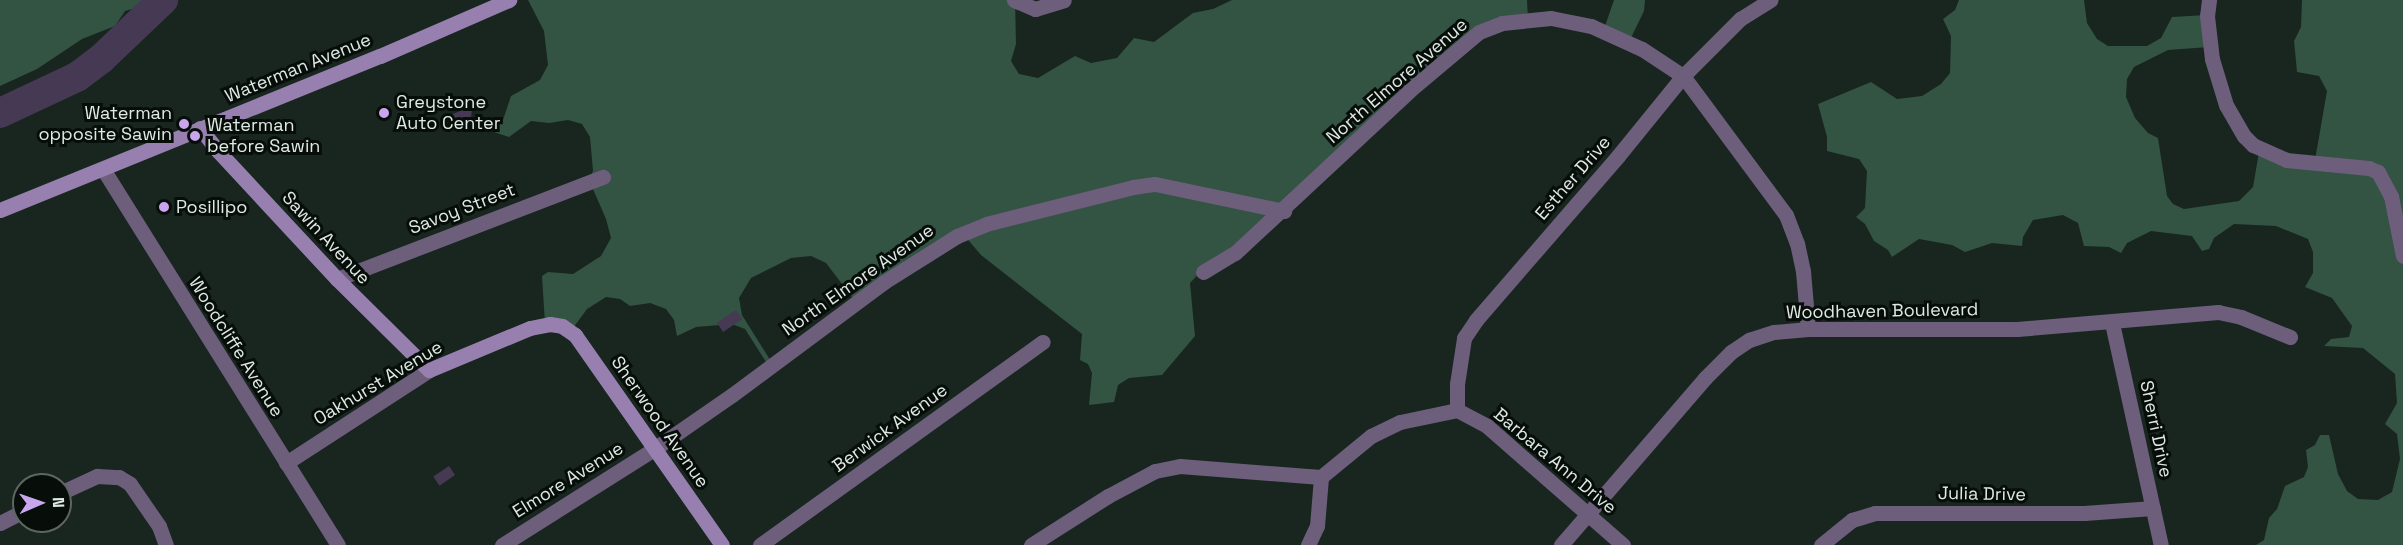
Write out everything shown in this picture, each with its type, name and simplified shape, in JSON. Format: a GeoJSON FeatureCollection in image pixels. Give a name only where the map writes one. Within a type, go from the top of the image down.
{"type":"FeatureCollection","features":[{"type":"Feature","properties":{"kind":"street","name":"Waterman Avenue"},"geometry":{"type":"LineString","coordinates":[[0,210],[380,56],[509,0]]}},
{"type":"Feature","properties":{"kind":"street"},"geometry":{"type":"LineString","coordinates":[[1014,0],[1035,9],[1064,0]]}},
{"type":"Feature","properties":{"kind":"street","name":"Esther Drive"},"geometry":{"type":"LineString","coordinates":[[1457,410],[1457,384],[1464,338],[1476,320],[1618,156],[1683,76],[1740,19],[1770,0]]}},
{"type":"Feature","properties":{"kind":"street"},"geometry":{"type":"LineString","coordinates":[[2209,0],[2207,16],[2212,59],[2226,105],[2244,136],[2253,144],[2286,160],[2369,168],[2378,172],[2391,196],[2403,256]]}},
{"type":"Feature","properties":{"kind":"street","name":"North Elmore Avenue"},"geometry":{"type":"LineString","coordinates":[[1203,273],[1236,253],[1284,211],[1416,85],[1479,32],[1502,24],[1551,18],[1591,26],[1642,49],[1683,76],[1786,215],[1797,243],[1803,272],[1808,329]]}},
{"type":"Feature","properties":{"kind":"street","name":"Sawin Avenue"},"geometry":{"type":"LineString","coordinates":[[200,128],[218,151],[337,279],[429,370]]}},
{"type":"Feature","properties":{"kind":"street","name":"Woodcliffe Avenue"},"geometry":{"type":"LineString","coordinates":[[103,169],[339,545]]}},
{"type":"Feature","properties":{"kind":"street","name":"Savoy Street"},"geometry":{"type":"LineString","coordinates":[[337,279],[603,177]]}},
{"type":"Feature","properties":{"kind":"street","name":"North Elmore Avenue"},"geometry":{"type":"LineString","coordinates":[[654,449],[732,395],[884,282],[957,236],[986,224],[1133,187],[1155,184],[1284,211]]}},
{"type":"Feature","properties":{"kind":"street","name":"Woodhaven Boulevard"},"geometry":{"type":"LineString","coordinates":[[1561,545],[1705,378],[1731,352],[1749,340],[1774,332],[1808,329],[2017,330],[2218,312],[2241,317],[2290,337]]}},
{"type":"Feature","properties":{"kind":"street","name":"Sherri Drive"},"geometry":{"type":"LineString","coordinates":[[2112,322],[2161,545]]}},
{"type":"Feature","properties":{"kind":"street","name":"Oakhurst Avenue"},"geometry":{"type":"LineString","coordinates":[[286,463],[429,370],[515,333],[550,324],[562,326]]}},
{"type":"Feature","properties":{"kind":"street","name":"Sherwood Avenue"},"geometry":{"type":"LineString","coordinates":[[562,326],[575,336],[722,545]]}},
{"type":"Feature","properties":{"kind":"street","name":"Berwick Avenue"},"geometry":{"type":"LineString","coordinates":[[760,545],[1043,342]]}},
{"type":"Feature","properties":{"kind":"street"},"geometry":{"type":"LineString","coordinates":[[1031,545],[1098,502],[1155,471],[1180,466],[1321,477],[1371,436],[1400,422],[1457,410]]}},
{"type":"Feature","properties":{"kind":"street","name":"Barbara Ann Drive"},"geometry":{"type":"LineString","coordinates":[[1457,410],[1487,426],[1623,545]]}},
{"type":"Feature","properties":{"kind":"street","name":"Elmore Avenue"},"geometry":{"type":"LineString","coordinates":[[502,545],[654,449]]}},
{"type":"Feature","properties":{"kind":"street"},"geometry":{"type":"LineString","coordinates":[[72,488],[97,476],[118,477],[130,484],[159,526],[166,545]]}},
{"type":"Feature","properties":{"kind":"street"},"geometry":{"type":"LineString","coordinates":[[1308,545],[1317,526],[1321,477]]}},
{"type":"Feature","properties":{"kind":"street","name":"Julia Drive"},"geometry":{"type":"LineString","coordinates":[[1821,545],[1852,520],[1875,513],[2062,514],[2153,508]]}},
{"type":"Feature","properties":{"kind":"green space"},"geometry":{"type":"Polygon","coordinates":[[[0,0],[148,0],[139,7],[125,11],[115,26],[82,39],[37,69],[0,86],[0,0]]]}},
{"type":"Feature","properties":{"kind":"green space"},"geometry":{"type":"Polygon","coordinates":[[[528,0],[1015,0],[1016,44],[1011,61],[1019,74],[1038,78],[1075,56],[1091,63],[1117,58],[1134,38],[1154,42],[1193,13],[1213,9],[1232,0],[1527,0],[1528,20],[1475,38],[1279,211],[1205,267],[1190,283],[1195,336],[1162,375],[1129,378],[1118,385],[1114,402],[1089,405],[1092,373],[1088,364],[1080,360],[1082,334],[981,255],[963,234],[855,301],[826,263],[811,256],[791,258],[751,278],[739,298],[742,315],[772,363],[768,365],[745,329],[732,324],[696,327],[677,336],[674,320],[666,309],[650,303],[630,306],[620,299],[606,297],[587,309],[568,335],[545,324],[542,276],[548,272],[573,274],[601,256],[611,238],[606,219],[589,180],[593,171],[590,137],[582,124],[568,120],[549,123],[531,121],[509,137],[491,131],[503,120],[511,96],[540,80],[548,65],[544,31],[528,0]]]}},
{"type":"Feature","properties":{"kind":"green space"},"geometry":{"type":"Polygon","coordinates":[[[1614,0],[1645,0],[1644,11],[1628,44],[1604,29],[1614,0]]]}},
{"type":"Feature","properties":{"kind":"green space"},"geometry":{"type":"Polygon","coordinates":[[[1959,0],[2084,0],[2087,23],[2097,39],[2108,46],[2147,46],[2161,38],[2172,17],[2206,15],[2209,47],[2168,50],[2134,67],[2127,79],[2126,97],[2135,118],[2148,133],[2158,138],[2167,196],[2173,204],[2184,209],[2239,201],[2253,187],[2259,152],[2315,160],[2327,91],[2319,76],[2297,72],[2294,41],[2301,27],[2302,0],[2403,0],[2403,545],[2256,545],[2264,540],[2269,518],[2277,509],[2285,486],[2304,477],[2308,467],[2306,450],[2315,445],[2320,435],[2329,435],[2338,474],[2347,491],[2358,499],[2378,500],[2392,492],[2400,459],[2397,434],[2385,424],[2397,403],[2395,374],[2363,348],[2324,346],[2331,339],[2349,337],[2352,326],[2332,298],[2305,287],[2313,273],[2313,252],[2308,239],[2276,226],[2234,224],[2214,238],[2209,249],[2202,251],[2192,236],[2151,231],[2127,243],[2121,253],[2109,247],[2084,246],[2078,223],[2063,215],[2033,220],[2023,237],[2022,246],[1992,243],[1965,252],[1952,245],[1919,239],[1892,257],[1888,250],[1874,241],[1865,224],[1856,217],[1865,208],[1867,171],[1859,159],[1827,151],[1827,137],[1818,104],[1871,82],[1897,99],[1922,96],[1941,84],[1950,73],[1951,36],[1943,19],[1955,10],[1959,0]]]}},
{"type":"Feature","properties":{"kind":"shaded area"},"geometry":{"type":"Polygon","coordinates":[[[467,108],[472,109],[471,118],[453,123],[453,114],[467,108]]]}},
{"type":"Feature","properties":{"kind":"shaded area"},"geometry":{"type":"Polygon","coordinates":[[[736,310],[742,319],[723,332],[717,323],[736,310]]]}},
{"type":"Feature","properties":{"kind":"shaded area"},"geometry":{"type":"Polygon","coordinates":[[[449,466],[455,475],[439,486],[433,477],[449,466]]]}},
{"type":"Feature","properties":{"kind":"waterway"},"geometry":{"type":"LineString","coordinates":[[0,113],[77,77],[101,59],[163,0]]}},
{"type":"Feature","properties":{"kind":"place","name":"Greystone Auto Center"},"geometry":{"type":"Point","coordinates":[384,113]}},
{"type":"Feature","properties":{"kind":"place","name":"Waterman opposite Sawin"},"geometry":{"type":"Point","coordinates":[184,124]}},
{"type":"Feature","properties":{"kind":"place","name":"Waterman before Sawin"},"geometry":{"type":"Point","coordinates":[195,136]}},
{"type":"Feature","properties":{"kind":"place","name":"Posillipo"},"geometry":{"type":"Point","coordinates":[164,207]}}]}
